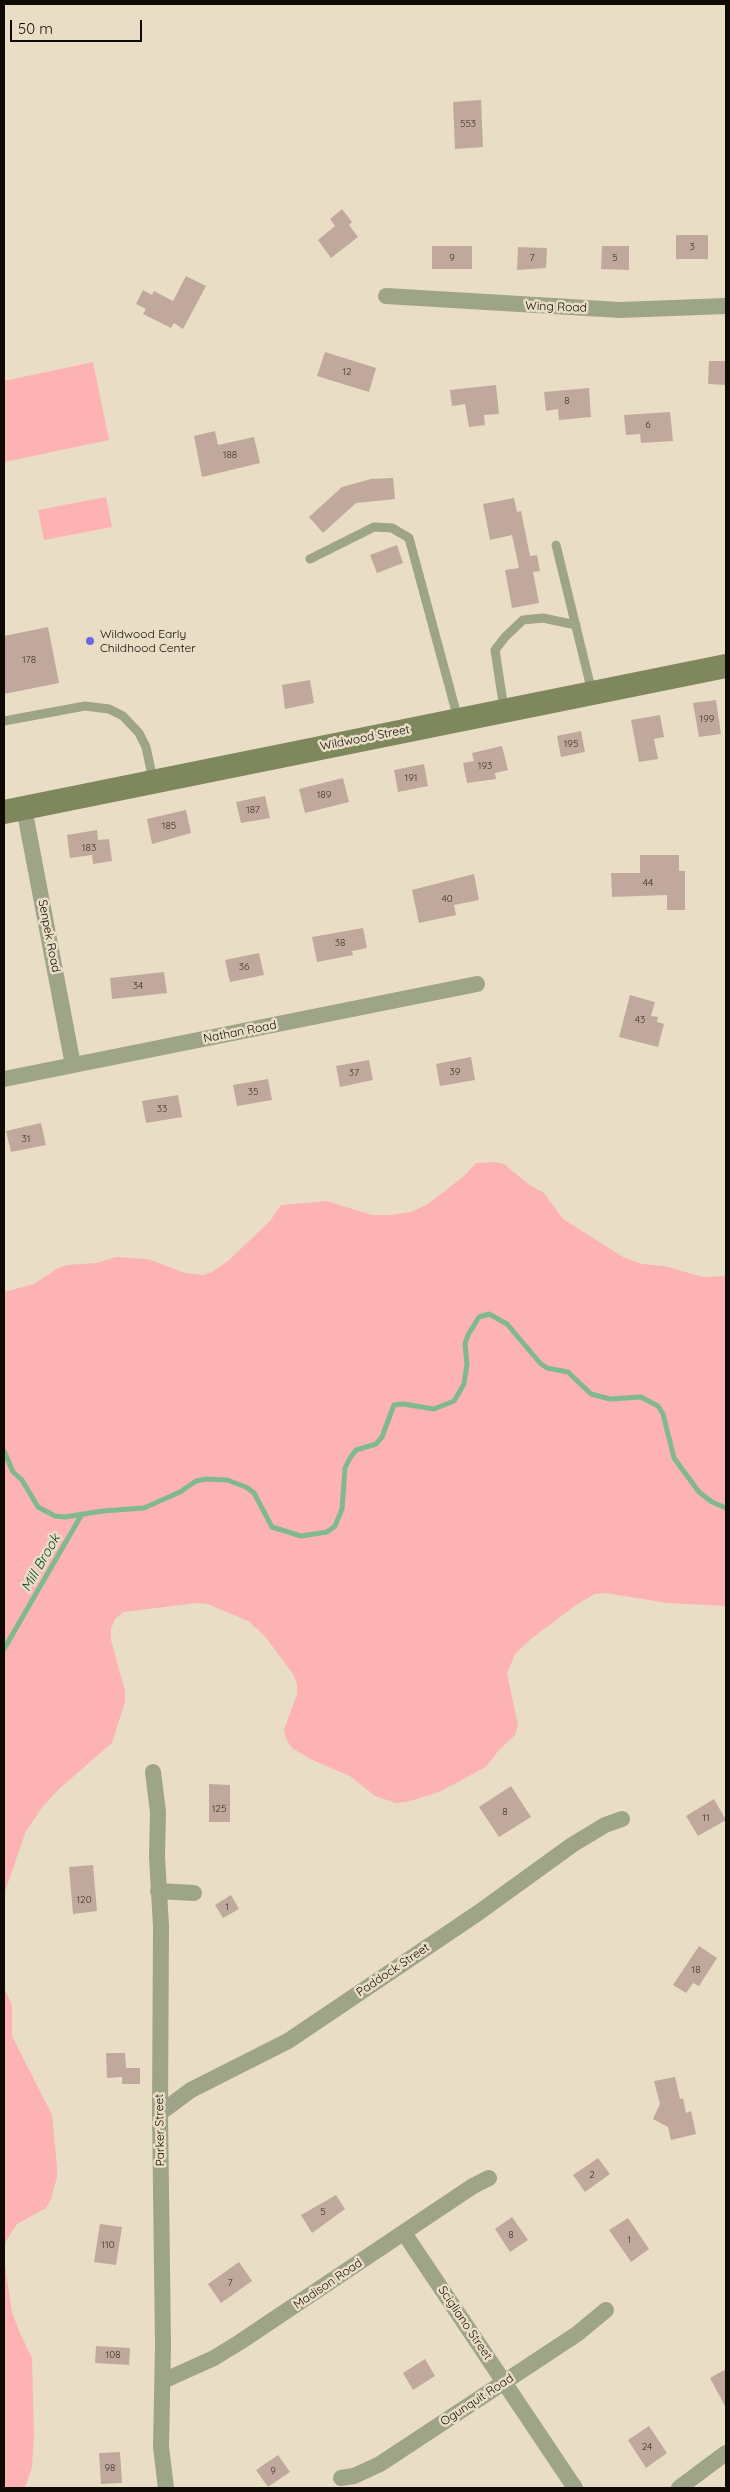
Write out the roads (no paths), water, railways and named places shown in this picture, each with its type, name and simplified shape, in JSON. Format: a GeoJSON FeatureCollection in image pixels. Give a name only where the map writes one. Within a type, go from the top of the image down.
{"type":"FeatureCollection","features":[{"type":"Feature","properties":{"kind":"street","name":"Wing Road"},"geometry":{"type":"LineString","coordinates":[[386,296],[620,310],[726,306]]}},
{"type":"Feature","properties":{"kind":"street","name":"Wildwood Street"},"geometry":{"type":"LineString","coordinates":[[14,810],[153,780],[726,666]]}},
{"type":"Feature","properties":{"kind":"street","name":"Senpek Road"},"geometry":{"type":"LineString","coordinates":[[14,810],[73,1065]]}},
{"type":"Feature","properties":{"kind":"street","name":"Nathan Road"},"geometry":{"type":"LineString","coordinates":[[4,1079],[477,984]]}},
{"type":"Feature","properties":{"kind":"street","name":"Parker Street"},"geometry":{"type":"LineString","coordinates":[[153,1772],[158,1812],[163,2381],[161,2447],[166,2488]]}},
{"type":"Feature","properties":{"kind":"street","name":"Paddock Street"},"geometry":{"type":"LineString","coordinates":[[160,2113],[191,2090],[288,2041],[478,1913],[572,1845],[597,1830],[622,1819]]}},
{"type":"Feature","properties":{"kind":"street"},"geometry":{"type":"LineString","coordinates":[[158,1891],[194,1893]]}},
{"type":"Feature","properties":{"kind":"street","name":"Madison Road"},"geometry":{"type":"LineString","coordinates":[[163,2381],[214,2358],[473,2186],[489,2178]]}},
{"type":"Feature","properties":{"kind":"street","name":"Scigliano Street"},"geometry":{"type":"LineString","coordinates":[[404,2233],[575,2488]]}},
{"type":"Feature","properties":{"kind":"street","name":"Ogunquit Road"},"geometry":{"type":"LineString","coordinates":[[342,2478],[354,2476],[380,2464],[577,2334],[606,2310]]}},
{"type":"Feature","properties":{"kind":"street"},"geometry":{"type":"LineString","coordinates":[[678,2488],[726,2453]]}},
{"type":"Feature","properties":{"kind":"lane"},"geometry":{"type":"LineString","coordinates":[[310,559],[374,527],[392,528],[409,538],[458,719]]}},
{"type":"Feature","properties":{"kind":"lane"},"geometry":{"type":"LineString","coordinates":[[556,545],[592,692]]}},
{"type":"Feature","properties":{"kind":"lane"},"geometry":{"type":"LineString","coordinates":[[504,710],[495,650],[505,637],[523,620],[543,618],[576,625]]}},
{"type":"Feature","properties":{"kind":"lane"},"geometry":{"type":"LineString","coordinates":[[4,721],[85,706],[108,709],[129,721],[139,733],[146,748],[153,780]]}},
{"type":"Feature","properties":{"kind":"waterway"},"geometry":{"type":"LineString","coordinates":[[4,1451],[13,1472],[22,1480],[38,1507],[55,1516],[65,1517],[103,1511],[144,1508],[180,1492],[196,1481],[206,1479],[227,1480],[246,1487],[254,1493],[272,1527],[301,1536],[327,1532],[335,1526],[342,1509],[345,1468],[350,1458],[356,1450],[376,1444],[382,1437],[394,1405],[403,1404],[434,1409],[454,1401],[464,1384],[467,1364],[465,1344],[468,1335],[479,1317],[489,1314],[507,1324],[540,1363],[547,1368],[568,1372],[591,1394],[610,1399],[641,1397],[658,1406],[663,1414],[674,1458],[699,1492],[712,1502],[726,1508]]}},
{"type":"Feature","properties":{"kind":"waterway","name":"Mill Brook"},"geometry":{"type":"LineString","coordinates":[[4,1649],[82,1514]]}},
{"type":"Feature","properties":{"kind":"place","name":"Wildwood Early Childhood Center"},"geometry":{"type":"Point","coordinates":[90,641]}}]}
